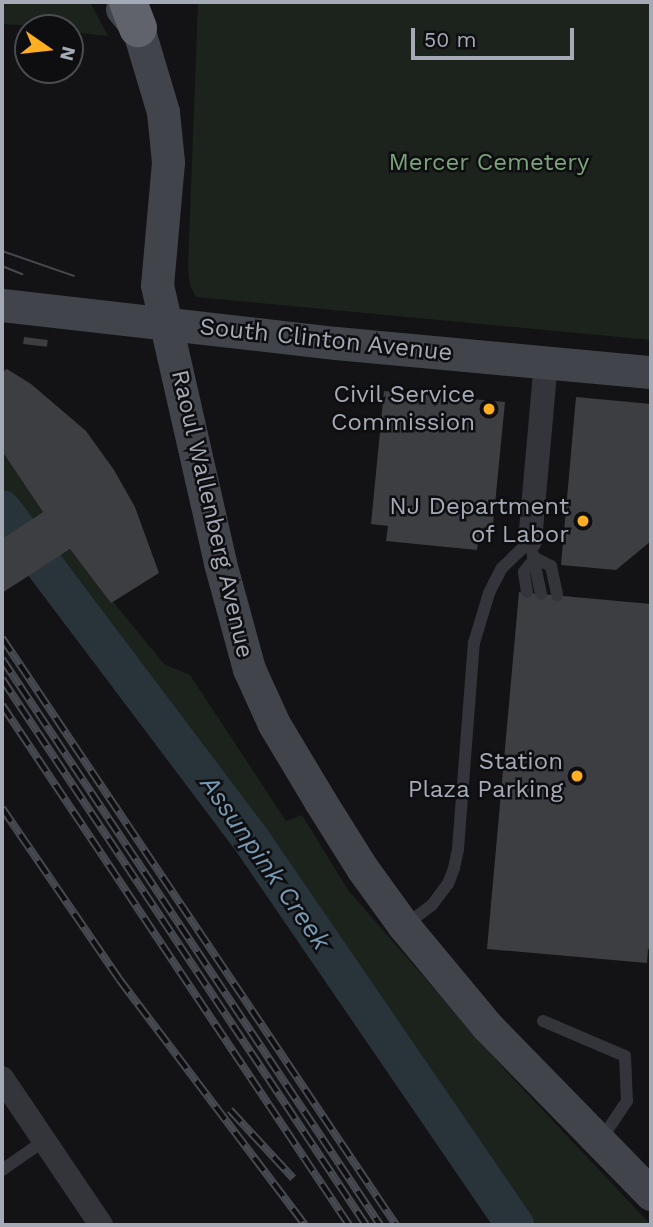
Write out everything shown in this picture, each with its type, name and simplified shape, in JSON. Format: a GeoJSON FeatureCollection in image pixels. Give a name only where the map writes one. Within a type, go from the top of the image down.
{"type":"FeatureCollection","features":[{"type":"Feature","properties":{"kind":"street","name":"Raoul Wallenberg Avenue"},"geometry":{"type":"LineString","coordinates":[[128,10],[159,92],[167,135],[157,285],[249,669],[274,724],[320,801],[362,868],[404,926],[487,1026],[651,1194]]}},
{"type":"Feature","properties":{"kind":"street","name":"South Clinton Avenue"},"geometry":{"type":"LineString","coordinates":[[2,305],[165,324],[651,372]]}},
{"type":"Feature","properties":{"kind":"street"},"geometry":{"type":"LineString","coordinates":[[533,549],[547,362]]}},
{"type":"Feature","properties":{"kind":"street"},"geometry":{"type":"LineString","coordinates":[[2,1078],[101,1225]]}},
{"type":"Feature","properties":{"kind":"lane"},"geometry":{"type":"LineString","coordinates":[[404,926],[432,905],[448,884],[454,868],[458,849],[474,643],[489,593],[502,568],[533,549]]}},
{"type":"Feature","properties":{"kind":"lane"},"geometry":{"type":"LineString","coordinates":[[527,592],[524,572],[533,549]]}},
{"type":"Feature","properties":{"kind":"lane"},"geometry":{"type":"LineString","coordinates":[[533,549],[541,594]]}},
{"type":"Feature","properties":{"kind":"lane"},"geometry":{"type":"LineString","coordinates":[[533,549],[551,566],[557,595]]}},
{"type":"Feature","properties":{"kind":"lane"},"geometry":{"type":"LineString","coordinates":[[543,1021],[625,1056],[626,1101],[600,1142]]}},
{"type":"Feature","properties":{"kind":"lane"},"geometry":{"type":"LineString","coordinates":[[2,1170],[45,1140]]}},
{"type":"Feature","properties":{"kind":"green space"},"geometry":{"type":"Polygon","coordinates":[[[2,2],[90,2],[108,36],[84,33],[84,14],[14,14],[14,25],[2,24],[2,2]]]}},
{"type":"Feature","properties":{"kind":"green space","name":"Mercer Cemetery"},"geometry":{"type":"Polygon","coordinates":[[[198,2],[651,2],[651,340],[196,297],[190,285],[188,267],[198,2]]]}},
{"type":"Feature","properties":{"kind":"green space"},"geometry":{"type":"Polygon","coordinates":[[[2,451],[43,512],[3,538],[2,537],[2,451]]]}},
{"type":"Feature","properties":{"kind":"green space"},"geometry":{"type":"Polygon","coordinates":[[[70,549],[164,664],[190,675],[286,821],[302,815],[348,890],[505,1070],[651,1225],[494,1225],[215,807],[31,574],[70,549]]]}},
{"type":"Feature","properties":{"kind":"building"},"geometry":{"type":"Polygon","coordinates":[[[24,337],[48,340],[47,347],[23,344],[24,337]]]}},
{"type":"Feature","properties":{"kind":"building"},"geometry":{"type":"Polygon","coordinates":[[[7,369],[31,384],[86,431],[114,470],[135,507],[159,573],[111,603],[70,549],[2,593],[2,539],[43,512],[2,451],[2,372],[7,369]]]}},
{"type":"Feature","properties":{"kind":"building"},"geometry":{"type":"Polygon","coordinates":[[[384,391],[505,402],[492,535],[479,534],[477,550],[386,541],[388,526],[371,524],[384,391]]]}},
{"type":"Feature","properties":{"kind":"building"},"geometry":{"type":"Polygon","coordinates":[[[576,397],[651,404],[651,541],[616,570],[561,565],[576,397]]]}},
{"type":"Feature","properties":{"kind":"building","name":"Station Plaza Parking"},"geometry":{"type":"Polygon","coordinates":[[[519,592],[651,604],[651,949],[648,949],[647,963],[487,949],[519,592]]]}},
{"type":"Feature","properties":{"kind":"waterway","name":"Assunpink Creek"},"geometry":{"type":"LineString","coordinates":[[2,509],[248,835],[515,1225]]}},
{"type":"Feature","properties":{"kind":"tram line"},"geometry":{"type":"LineString","coordinates":[[2,251],[74,276]]}},
{"type":"Feature","properties":{"kind":"tram line"},"geometry":{"type":"LineString","coordinates":[[2,266],[22,274]]}},
{"type":"Feature","properties":{"kind":"railway"},"geometry":{"type":"LineString","coordinates":[[2,638],[396,1225]]}},
{"type":"Feature","properties":{"kind":"railway"},"geometry":{"type":"LineString","coordinates":[[2,659],[380,1225]]}},
{"type":"Feature","properties":{"kind":"railway"},"geometry":{"type":"LineString","coordinates":[[2,679],[366,1225]]}},
{"type":"Feature","properties":{"kind":"railway"},"geometry":{"type":"LineString","coordinates":[[2,705],[349,1225]]}},
{"type":"Feature","properties":{"kind":"railway"},"geometry":{"type":"LineString","coordinates":[[2,808],[119,979],[305,1225]]}},
{"type":"Feature","properties":{"kind":"railway"},"geometry":{"type":"LineString","coordinates":[[230,1110],[293,1178]]}},
{"type":"Feature","properties":{"kind":"place","name":"Civil Service Commission"},"geometry":{"type":"Point","coordinates":[489,409]}},
{"type":"Feature","properties":{"kind":"place","name":"NJ Department of Labor"},"geometry":{"type":"Point","coordinates":[583,521]}},
{"type":"Feature","properties":{"kind":"place","name":"Station Plaza Parking"},"geometry":{"type":"Point","coordinates":[577,776]}}]}
